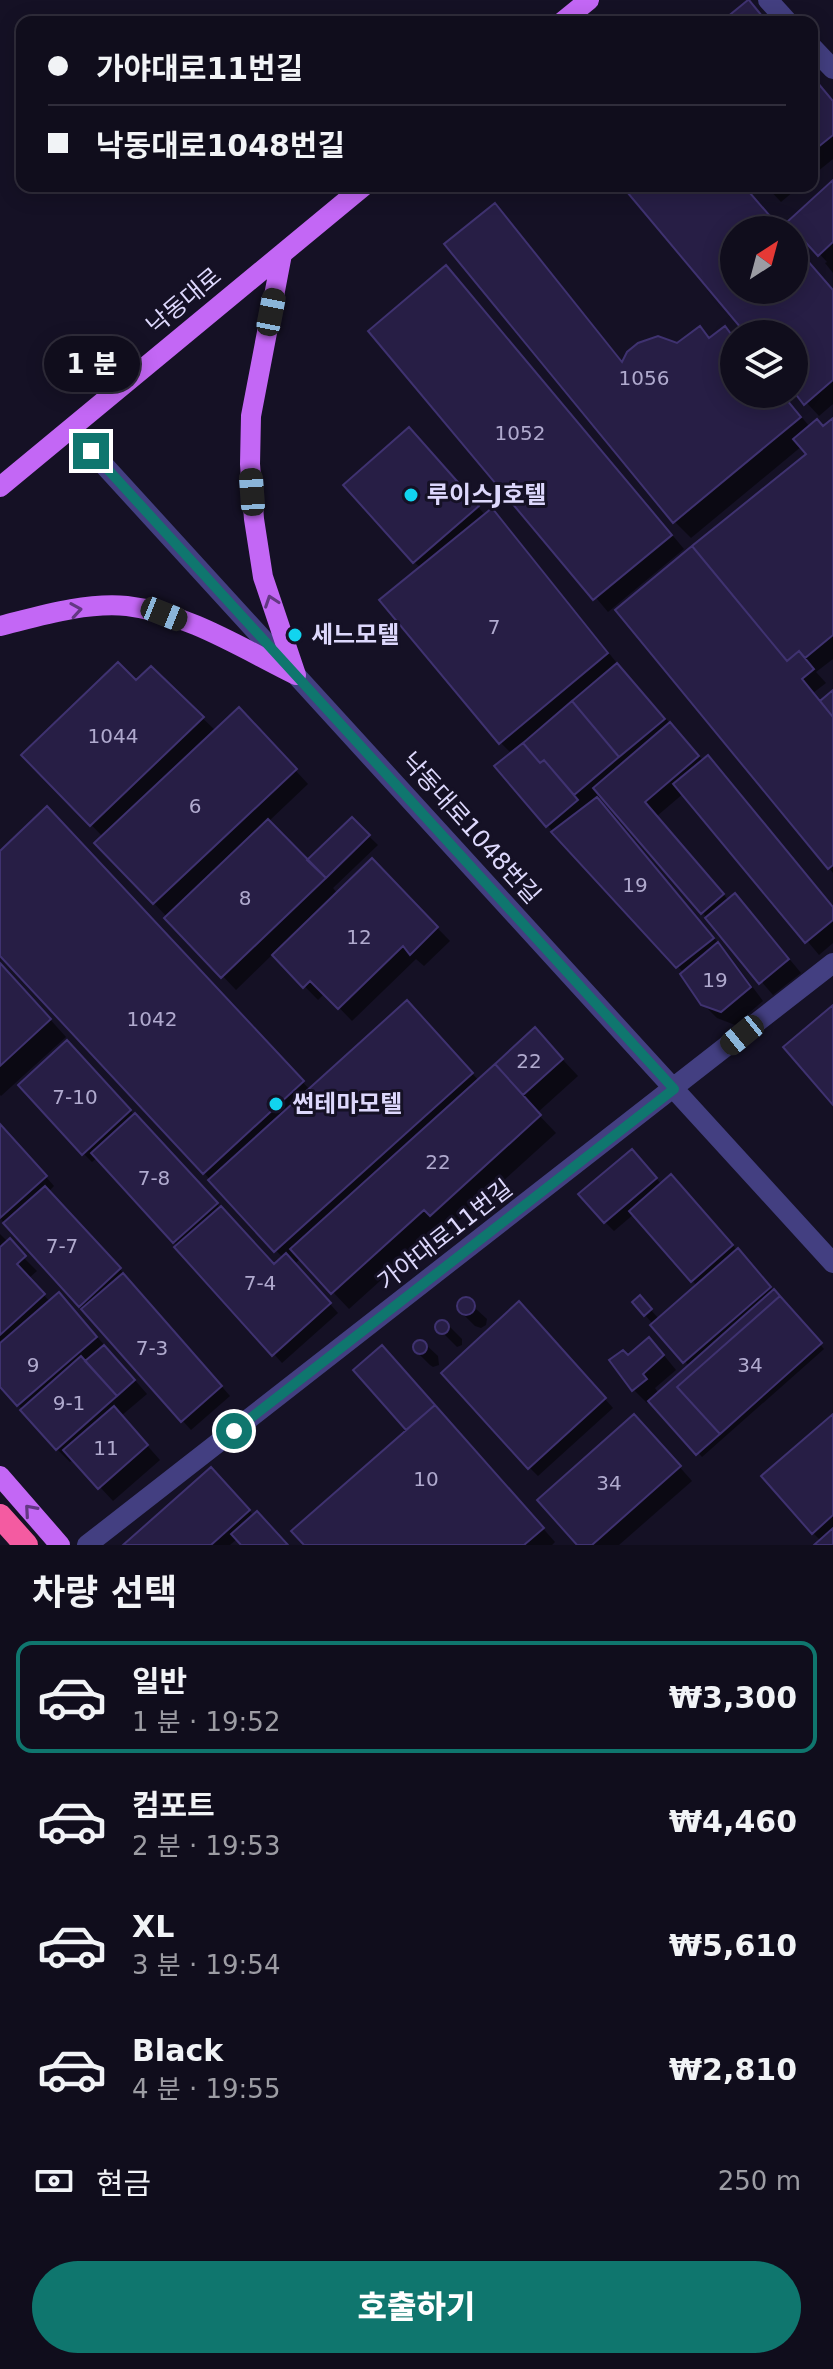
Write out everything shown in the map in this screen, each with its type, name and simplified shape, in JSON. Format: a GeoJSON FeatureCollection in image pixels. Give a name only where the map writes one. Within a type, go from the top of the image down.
{"type":"FeatureCollection","features":[{"type":"Feature","properties":{"kind":"main road"},"geometry":{"type":"LineString","coordinates":[[569,16],[589,0]]}},
{"type":"Feature","properties":{"kind":"main road","name":"낙동대로"},"geometry":{"type":"LineString","coordinates":[[0,487],[357,192]]}},
{"type":"Feature","properties":{"kind":"main road"},"geometry":{"type":"LineString","coordinates":[[282,254],[251,416],[250,464],[263,577],[296,675]]}},
{"type":"Feature","properties":{"kind":"main road"},"geometry":{"type":"LineString","coordinates":[[0,626],[83,608],[125,606],[164,614],[209,632],[296,675]]}},
{"type":"Feature","properties":{"kind":"main road"},"geometry":{"type":"LineString","coordinates":[[0,1476],[60,1545]]}},
{"type":"Feature","properties":{"kind":"street"},"geometry":{"type":"LineString","coordinates":[[768,0],[783,16]]}},
{"type":"Feature","properties":{"kind":"street"},"geometry":{"type":"LineString","coordinates":[[818,53],[833,69]]}},
{"type":"Feature","properties":{"kind":"street","name":"낙동대로1048번길"},"geometry":{"type":"LineString","coordinates":[[71,429],[833,1263]]}},
{"type":"Feature","properties":{"kind":"street","name":"가야대로11번길"},"geometry":{"type":"LineString","coordinates":[[87,1545],[833,963]]}},
{"type":"Feature","properties":{"kind":"building"},"geometry":{"type":"Polygon","coordinates":[[[748,0],[762,16],[728,16],[748,0]]]}},
{"type":"Feature","properties":{"kind":"building"},"geometry":{"type":"Polygon","coordinates":[[[818,83],[833,101],[833,135],[818,147],[818,83]]]}},
{"type":"Feature","properties":{"kind":"building"},"geometry":{"type":"Polygon","coordinates":[[[833,180],[833,242],[818,256],[808,245],[808,216],[794,216],[833,180]]]}},
{"type":"Feature","properties":{"kind":"building"},"geometry":{"type":"Polygon","coordinates":[[[627,192],[749,192],[770,216],[720,216],[720,303],[627,192]]]}},
{"type":"Feature","properties":{"kind":"building"},"geometry":{"type":"Polygon","coordinates":[[[495,203],[622,362],[627,352],[638,343],[658,336],[677,343],[700,326],[709,338],[720,330],[720,408],[794,408],[801,417],[673,523],[444,244],[495,203]]]}},
{"type":"Feature","properties":{"kind":"building"},"geometry":{"type":"Polygon","coordinates":[[[808,261],[833,290],[833,380],[808,402],[808,320],[734,320],[721,304],[808,304],[808,261]]]}},
{"type":"Feature","properties":{"kind":"building"},"geometry":{"type":"Polygon","coordinates":[[[446,265],[672,535],[593,600],[368,331],[446,265]]]}},
{"type":"Feature","properties":{"kind":"building"},"geometry":{"type":"Polygon","coordinates":[[[833,418],[833,635],[805,658],[799,651],[787,661],[692,546],[806,454],[793,439],[817,419],[823,426],[833,418]]]}},
{"type":"Feature","properties":{"kind":"building","name":"루이스J호텔"},"geometry":{"type":"Polygon","coordinates":[[[409,427],[479,506],[413,563],[343,485],[409,427]]]}},
{"type":"Feature","properties":{"kind":"building"},"geometry":{"type":"Polygon","coordinates":[[[492,508],[608,653],[499,744],[379,600],[492,508]]]}},
{"type":"Feature","properties":{"kind":"building"},"geometry":{"type":"Polygon","coordinates":[[[692,546],[787,661],[799,651],[814,669],[802,679],[833,717],[833,865],[828,869],[615,610],[692,546]]]}},
{"type":"Feature","properties":{"kind":"building"},"geometry":{"type":"Polygon","coordinates":[[[118,662],[136,680],[151,666],[204,717],[90,826],[21,755],[118,662]]]}},
{"type":"Feature","properties":{"kind":"building"},"geometry":{"type":"Polygon","coordinates":[[[617,663],[665,719],[619,757],[572,701],[617,663]]]}},
{"type":"Feature","properties":{"kind":"building"},"geometry":{"type":"Polygon","coordinates":[[[833,690],[833,717],[820,701],[833,690]]]}},
{"type":"Feature","properties":{"kind":"building"},"geometry":{"type":"Polygon","coordinates":[[[572,701],[619,757],[574,795],[544,760],[540,763],[523,743],[572,701]]]}},
{"type":"Feature","properties":{"kind":"building"},"geometry":{"type":"Polygon","coordinates":[[[239,707],[297,769],[153,904],[94,843],[239,707]]]}},
{"type":"Feature","properties":{"kind":"building"},"geometry":{"type":"Polygon","coordinates":[[[670,722],[699,756],[645,802],[724,894],[701,914],[593,788],[670,722]]]}},
{"type":"Feature","properties":{"kind":"building"},"geometry":{"type":"Polygon","coordinates":[[[523,743],[540,763],[544,760],[578,800],[546,827],[494,766],[523,743]]]}},
{"type":"Feature","properties":{"kind":"building"},"geometry":{"type":"Polygon","coordinates":[[[708,755],[833,907],[833,920],[805,943],[673,784],[708,755]]]}},
{"type":"Feature","properties":{"kind":"building"},"geometry":{"type":"Polygon","coordinates":[[[597,797],[714,938],[676,968],[551,832],[597,797]]]}},
{"type":"Feature","properties":{"kind":"building"},"geometry":{"type":"Polygon","coordinates":[[[47,806],[304,1081],[203,1174],[0,956],[0,851],[47,806]]]}},
{"type":"Feature","properties":{"kind":"building"},"geometry":{"type":"Polygon","coordinates":[[[352,817],[370,835],[326,878],[307,860],[352,817]]]}},
{"type":"Feature","properties":{"kind":"building"},"geometry":{"type":"Polygon","coordinates":[[[268,819],[326,878],[221,978],[164,918],[268,819]]]}},
{"type":"Feature","properties":{"kind":"building"},"geometry":{"type":"Polygon","coordinates":[[[372,858],[438,927],[410,955],[403,946],[338,1009],[310,981],[303,988],[272,955],[372,858]]]}},
{"type":"Feature","properties":{"kind":"building"},"geometry":{"type":"Polygon","coordinates":[[[735,893],[789,959],[759,984],[705,918],[735,893]]]}},
{"type":"Feature","properties":{"kind":"building"},"geometry":{"type":"Polygon","coordinates":[[[718,942],[751,987],[721,1012],[701,1005],[680,974],[718,942]]]}},
{"type":"Feature","properties":{"kind":"building"},"geometry":{"type":"Polygon","coordinates":[[[0,963],[51,1019],[0,1066],[0,963]]]}},
{"type":"Feature","properties":{"kind":"building"},"geometry":{"type":"Polygon","coordinates":[[[407,1000],[473,1073],[274,1252],[208,1180],[407,1000]]]}},
{"type":"Feature","properties":{"kind":"building"},"geometry":{"type":"Polygon","coordinates":[[[833,1005],[833,1105],[783,1047],[833,1005]]]}},
{"type":"Feature","properties":{"kind":"building"},"geometry":{"type":"Polygon","coordinates":[[[535,1027],[563,1059],[523,1095],[495,1064],[535,1027]]]}},
{"type":"Feature","properties":{"kind":"building"},"geometry":{"type":"Polygon","coordinates":[[[67,1040],[131,1110],[82,1155],[18,1085],[67,1040]]]}},
{"type":"Feature","properties":{"kind":"building"},"geometry":{"type":"Polygon","coordinates":[[[495,1064],[541,1115],[430,1216],[424,1210],[331,1294],[290,1249],[495,1064]]]}},
{"type":"Feature","properties":{"kind":"building"},"geometry":{"type":"Polygon","coordinates":[[[135,1113],[218,1203],[173,1243],[91,1153],[135,1113]]]}},
{"type":"Feature","properties":{"kind":"building"},"geometry":{"type":"Polygon","coordinates":[[[0,1124],[47,1176],[0,1218],[0,1124]]]}},
{"type":"Feature","properties":{"kind":"building"},"geometry":{"type":"Polygon","coordinates":[[[632,1149],[657,1178],[604,1223],[578,1194],[632,1149]]]}},
{"type":"Feature","properties":{"kind":"building"},"geometry":{"type":"Polygon","coordinates":[[[671,1174],[733,1245],[691,1282],[629,1211],[671,1174]]]}},
{"type":"Feature","properties":{"kind":"building"},"geometry":{"type":"Polygon","coordinates":[[[45,1186],[121,1268],[79,1307],[3,1223],[45,1186]]]}},
{"type":"Feature","properties":{"kind":"building"},"geometry":{"type":"Polygon","coordinates":[[[221,1206],[274,1264],[286,1253],[331,1303],[272,1356],[174,1247],[221,1206]]]}},
{"type":"Feature","properties":{"kind":"building"},"geometry":{"type":"Polygon","coordinates":[[[10,1238],[26,1256],[17,1264],[45,1294],[0,1335],[0,1247],[10,1238]]]}},
{"type":"Feature","properties":{"kind":"building"},"geometry":{"type":"Polygon","coordinates":[[[738,1248],[771,1287],[683,1363],[650,1325],[738,1248]]]}},
{"type":"Feature","properties":{"kind":"building"},"geometry":{"type":"Polygon","coordinates":[[[123,1273],[222,1386],[181,1422],[81,1309],[123,1273]]]}},
{"type":"Feature","properties":{"kind":"building"},"geometry":{"type":"Polygon","coordinates":[[[774,1289],[780,1296],[677,1387],[720,1434],[696,1455],[648,1401],[774,1289]]]}},
{"type":"Feature","properties":{"kind":"building"},"geometry":{"type":"Polygon","coordinates":[[[59,1292],[97,1337],[17,1406],[0,1387],[0,1343],[59,1292]]]}},
{"type":"Feature","properties":{"kind":"building"},"geometry":{"type":"Polygon","coordinates":[[[640,1295],[652,1309],[644,1316],[632,1302],[640,1295]]]}},
{"type":"Feature","properties":{"kind":"building"},"geometry":{"type":"Polygon","coordinates":[[[780,1296],[822,1343],[720,1434],[677,1387],[780,1296]]]}},
{"type":"Feature","properties":{"kind":"building"},"geometry":{"type":"Polygon","coordinates":[[[466,1297],[475,1306],[466,1315],[457,1306],[466,1297]]]}},
{"type":"Feature","properties":{"kind":"building"},"geometry":{"type":"Polygon","coordinates":[[[519,1301],[606,1398],[528,1469],[441,1373],[519,1301]]]}},
{"type":"Feature","properties":{"kind":"building"},"geometry":{"type":"Polygon","coordinates":[[[442,1320],[449,1327],[442,1334],[435,1327],[442,1320]]]}},
{"type":"Feature","properties":{"kind":"building"},"geometry":{"type":"Polygon","coordinates":[[[649,1337],[664,1355],[643,1374],[647,1379],[632,1391],[609,1360],[623,1350],[628,1355],[649,1337]]]}},
{"type":"Feature","properties":{"kind":"building"},"geometry":{"type":"Polygon","coordinates":[[[420,1340],[427,1347],[420,1354],[413,1347],[420,1340]]]}},
{"type":"Feature","properties":{"kind":"building"},"geometry":{"type":"Polygon","coordinates":[[[104,1345],[135,1380],[117,1396],[85,1361],[104,1345]]]}},
{"type":"Feature","properties":{"kind":"building"},"geometry":{"type":"Polygon","coordinates":[[[382,1345],[435,1405],[406,1430],[353,1370],[382,1345]]]}},
{"type":"Feature","properties":{"kind":"building"},"geometry":{"type":"Polygon","coordinates":[[[81,1356],[117,1396],[56,1450],[20,1410],[81,1356]]]}},
{"type":"Feature","properties":{"kind":"building"},"geometry":{"type":"Polygon","coordinates":[[[435,1405],[544,1528],[524,1545],[304,1545],[291,1531],[435,1405]]]}},
{"type":"Feature","properties":{"kind":"building"},"geometry":{"type":"Polygon","coordinates":[[[114,1406],[148,1445],[98,1489],[63,1450],[114,1406]]]}},
{"type":"Feature","properties":{"kind":"building"},"geometry":{"type":"Polygon","coordinates":[[[634,1414],[681,1466],[592,1545],[577,1545],[537,1500],[634,1414]]]}},
{"type":"Feature","properties":{"kind":"building"},"geometry":{"type":"Polygon","coordinates":[[[833,1414],[833,1515],[812,1534],[761,1476],[833,1414]]]}},
{"type":"Feature","properties":{"kind":"building"},"geometry":{"type":"Polygon","coordinates":[[[211,1467],[250,1510],[211,1545],[123,1545],[211,1467]]]}},
{"type":"Feature","properties":{"kind":"building"},"geometry":{"type":"Polygon","coordinates":[[[257,1511],[288,1545],[241,1545],[231,1534],[257,1511]]]}},
{"type":"Feature","properties":{"kind":"building"},"geometry":{"type":"Polygon","coordinates":[[[833,1528],[833,1545],[814,1545],[833,1528]]]}},
{"type":"Feature","properties":{"kind":"place","name":"루이스J호텔"},"geometry":{"type":"Point","coordinates":[411,495]}},
{"type":"Feature","properties":{"kind":"place","name":"세느모텔"},"geometry":{"type":"Point","coordinates":[295,635]}},
{"type":"Feature","properties":{"kind":"place","name":"썬테마모텔"},"geometry":{"type":"Point","coordinates":[276,1104]}},
{"type":"Feature","properties":{"kind":"route"},"geometry":{"type":"LineString","coordinates":[[91,451],[674,1089],[234,1431]]}}]}
